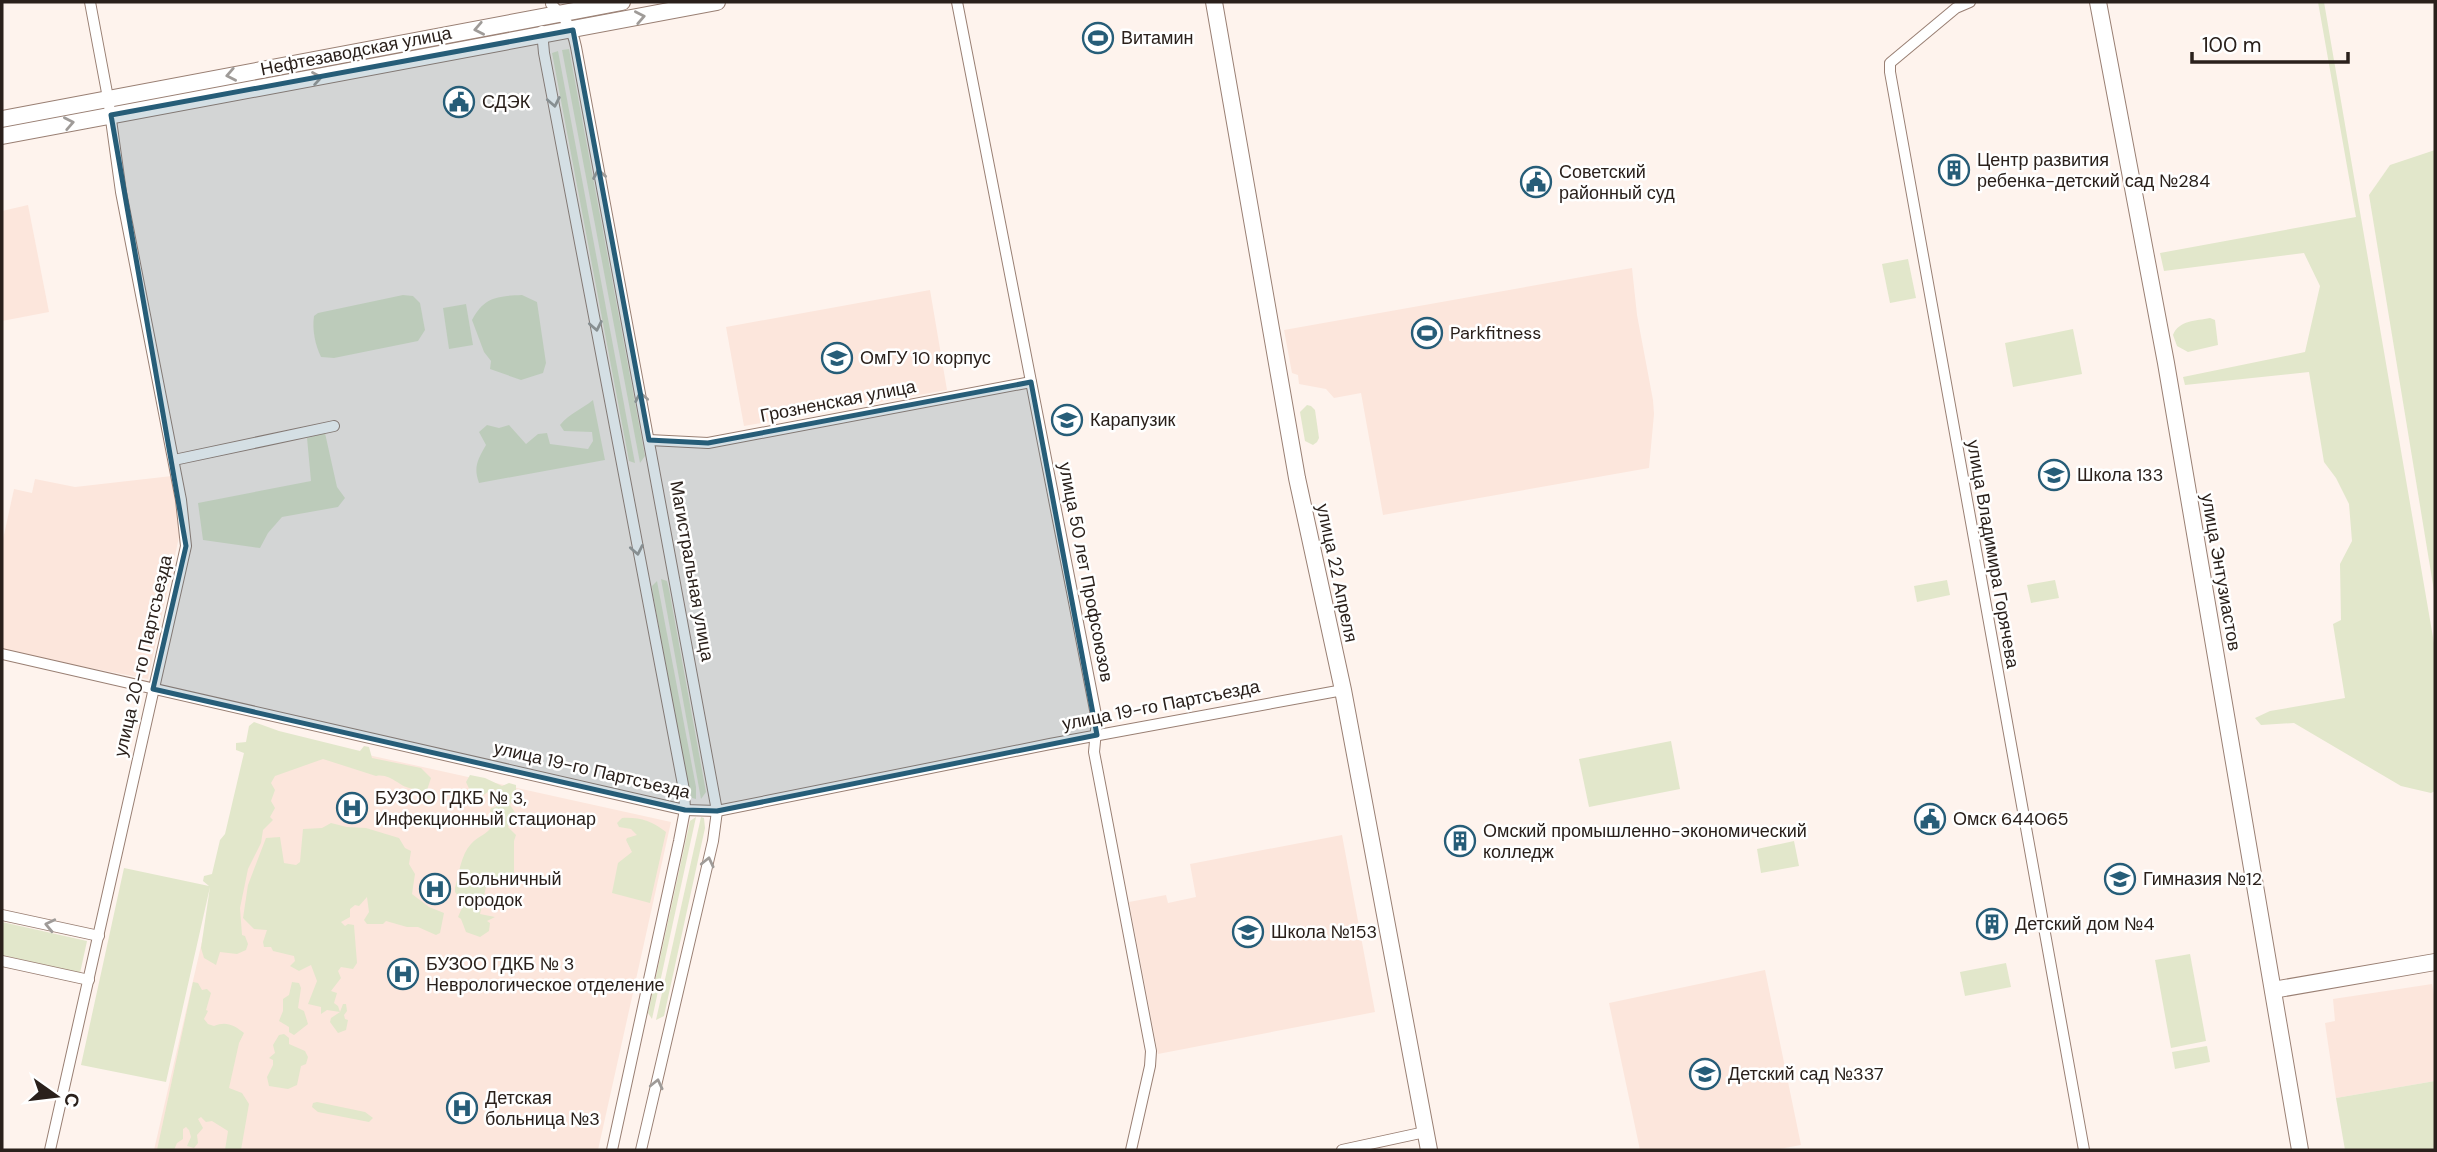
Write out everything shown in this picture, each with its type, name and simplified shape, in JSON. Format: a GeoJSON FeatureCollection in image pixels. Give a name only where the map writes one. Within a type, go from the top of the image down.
{"type":"FeatureCollection","features":[{"type":"Feature","properties":{"kind":"main road","name":"Нефтезаводская улица"},"geometry":{"type":"LineString","coordinates":[[2,118],[552,9],[622,2]]}},
{"type":"Feature","properties":{"kind":"main road","name":"Нефтезаводская улица"},"geometry":{"type":"LineString","coordinates":[[2,136],[717,2]]}},
{"type":"Feature","properties":{"kind":"main road","name":"улица 22 Апреля"},"geometry":{"type":"LineString","coordinates":[[1214,2],[1297,478],[1343,690],[1429,1150]]}},
{"type":"Feature","properties":{"kind":"main road","name":"улица Энтузиастов"},"geometry":{"type":"LineString","coordinates":[[2098,2],[2166,363],[2300,1150]]}},
{"type":"Feature","properties":{"kind":"main road"},"geometry":{"type":"LineString","coordinates":[[2273,990],[2435,962]]}},
{"type":"Feature","properties":{"kind":"street","name":"улица 20-го Партсъезда"},"geometry":{"type":"LineString","coordinates":[[50,1150],[186,546],[174,460],[124,205],[90,2]]}},
{"type":"Feature","properties":{"kind":"street","name":"улица 50 лет Профсоюзов"},"geometry":{"type":"LineString","coordinates":[[957,2],[1097,720],[1094,752],[1150,1051],[1150,1066],[1131,1150]]}},
{"type":"Feature","properties":{"kind":"street","name":"улица Владимира Горячева"},"geometry":{"type":"LineString","coordinates":[[1970,2],[1956,8],[1890,63],[1890,72],[2084,1150]]}},
{"type":"Feature","properties":{"kind":"street","name":"Магистральная улица"},"geometry":{"type":"LineString","coordinates":[[552,9],[573,30],[717,811],[713,841],[641,1150]]}},
{"type":"Feature","properties":{"kind":"street"},"geometry":{"type":"LineString","coordinates":[[552,9],[542,26],[541,35],[684,790],[685,810],[612,1150]]}},
{"type":"Feature","properties":{"kind":"street","name":"Грозненская улица"},"geometry":{"type":"LineString","coordinates":[[649,440],[708,443],[1031,382]]}},
{"type":"Feature","properties":{"kind":"street"},"geometry":{"type":"LineString","coordinates":[[174,460],[334,426]]}},
{"type":"Feature","properties":{"kind":"street","name":"улица 19-го Партсъезда"},"geometry":{"type":"LineString","coordinates":[[2,654],[685,810],[717,811],[1097,735],[1343,690]]}},
{"type":"Feature","properties":{"kind":"street"},"geometry":{"type":"LineString","coordinates":[[2,915],[99,936]]}},
{"type":"Feature","properties":{"kind":"street"},"geometry":{"type":"LineString","coordinates":[[2,961],[89,980]]}},
{"type":"Feature","properties":{"kind":"street"},"geometry":{"type":"LineString","coordinates":[[1342,1150],[1425,1132]]}},
{"type":"Feature","properties":{"kind":"highlighted area"},"geometry":{"type":"Polygon","coordinates":[[[573,30],[649,440],[708,443],[1031,382],[1097,735],[717,811],[685,810],[153,689],[186,546],[111,115],[573,30]]]}},
{"type":"Feature","properties":{"kind":"shaded area"},"geometry":{"type":"Polygon","coordinates":[[[28,205],[49,312],[2,321],[2,211],[28,205]]]}},
{"type":"Feature","properties":{"kind":"shaded area"},"geometry":{"type":"Polygon","coordinates":[[[1632,268],[1637,315],[1653,400],[1649,468],[1383,515],[1361,393],[1334,398],[1326,389],[1299,384],[1298,375],[1292,373],[1284,330],[1632,268]]]}},
{"type":"Feature","properties":{"kind":"shaded area","name":"ОмГУ 10 корпус"},"geometry":{"type":"Polygon","coordinates":[[[930,290],[947,390],[744,426],[726,327],[930,290]]]}},
{"type":"Feature","properties":{"kind":"shaded area"},"geometry":{"type":"Polygon","coordinates":[[[172,476],[181,528],[148,679],[2,651],[2,544],[14,489],[32,493],[35,479],[75,487],[172,476]]]}},
{"type":"Feature","properties":{"kind":"shaded area","name":"Больничный городок"},"geometry":{"type":"Polygon","coordinates":[[[251,729],[671,822],[598,1150],[154,1150],[251,729]]]}},
{"type":"Feature","properties":{"kind":"shaded area","name":"Школа №153"},"geometry":{"type":"Polygon","coordinates":[[[1342,835],[1375,1012],[1158,1054],[1129,902],[1166,895],[1168,903],[1196,897],[1190,864],[1342,835]]]}},
{"type":"Feature","properties":{"kind":"shaded area","name":"Детский сад №337"},"geometry":{"type":"Polygon","coordinates":[[[1765,970],[1801,1145],[1774,1150],[1640,1150],[1609,1003],[1765,970]]]}},
{"type":"Feature","properties":{"kind":"shaded area"},"geometry":{"type":"Polygon","coordinates":[[[2432,984],[2435,1000],[2435,1081],[2336,1098],[2325,1023],[2335,1021],[2333,999],[2432,984]]]}},
{"type":"Feature","properties":{"kind":"green space"},"geometry":{"type":"Polygon","coordinates":[[[2318,2],[2324,2],[2435,649],[2435,791],[2431,793],[2401,786],[2294,723],[2261,725],[2255,718],[2270,711],[2345,698],[2333,624],[2341,620],[2340,564],[2352,541],[2349,504],[2336,478],[2324,462],[2309,372],[2185,385],[2183,377],[2305,352],[2320,286],[2304,253],[2164,271],[2160,253],[2356,217],[2318,2]]]}},
{"type":"Feature","properties":{"kind":"green space"},"geometry":{"type":"Polygon","coordinates":[[[569,49],[645,456],[640,463],[562,50],[569,49]]]}},
{"type":"Feature","properties":{"kind":"green space"},"geometry":{"type":"Polygon","coordinates":[[[558,51],[635,463],[629,461],[552,53],[558,51]]]}},
{"type":"Feature","properties":{"kind":"green space"},"geometry":{"type":"Polygon","coordinates":[[[2435,150],[2435,597],[2369,195],[2390,165],[2435,150]]]}},
{"type":"Feature","properties":{"kind":"green space"},"geometry":{"type":"Polygon","coordinates":[[[1908,259],[1916,298],[1890,303],[1882,264],[1908,259]]]}},
{"type":"Feature","properties":{"kind":"green space"},"geometry":{"type":"Polygon","coordinates":[[[403,295],[413,296],[420,303],[425,330],[418,341],[334,358],[321,357],[314,337],[314,316],[403,295]]]}},
{"type":"Feature","properties":{"kind":"green space"},"geometry":{"type":"Polygon","coordinates":[[[522,295],[537,302],[546,363],[543,373],[521,380],[490,369],[491,361],[484,352],[472,320],[481,307],[492,299],[522,295]]]}},
{"type":"Feature","properties":{"kind":"green space"},"geometry":{"type":"Polygon","coordinates":[[[466,304],[473,345],[449,349],[443,308],[466,304]]]}},
{"type":"Feature","properties":{"kind":"green space"},"geometry":{"type":"Polygon","coordinates":[[[2210,318],[2215,320],[2218,345],[2188,352],[2177,346],[2173,335],[2179,326],[2210,318]]]}},
{"type":"Feature","properties":{"kind":"green space"},"geometry":{"type":"Polygon","coordinates":[[[2073,329],[2082,374],[2013,387],[2005,343],[2073,329]]]}},
{"type":"Feature","properties":{"kind":"green space"},"geometry":{"type":"Polygon","coordinates":[[[593,400],[605,460],[479,483],[477,463],[486,445],[479,432],[487,425],[499,428],[509,425],[526,444],[538,434],[547,433],[550,444],[588,449],[593,441],[592,432],[564,431],[560,425],[593,400]]]}},
{"type":"Feature","properties":{"kind":"green space"},"geometry":{"type":"Polygon","coordinates":[[[1307,405],[1315,410],[1319,438],[1313,445],[1305,441],[1300,412],[1307,405]]]}},
{"type":"Feature","properties":{"kind":"green space"},"geometry":{"type":"Polygon","coordinates":[[[325,433],[337,487],[345,498],[338,507],[282,517],[268,533],[260,548],[203,540],[198,503],[311,481],[307,438],[325,433]]]}},
{"type":"Feature","properties":{"kind":"green space"},"geometry":{"type":"Polygon","coordinates":[[[661,579],[667,581],[669,589],[706,792],[701,799],[661,579]]]}},
{"type":"Feature","properties":{"kind":"green space"},"geometry":{"type":"Polygon","coordinates":[[[1947,580],[1950,595],[1917,602],[1914,586],[1947,580]]]}},
{"type":"Feature","properties":{"kind":"green space"},"geometry":{"type":"Polygon","coordinates":[[[2055,580],[2059,598],[2031,603],[2027,585],[2055,580]]]}},
{"type":"Feature","properties":{"kind":"green space"},"geometry":{"type":"Polygon","coordinates":[[[657,581],[696,787],[696,799],[692,798],[689,790],[653,595],[652,586],[657,581]]]}},
{"type":"Feature","properties":{"kind":"green space"},"geometry":{"type":"Polygon","coordinates":[[[254,722],[360,751],[364,746],[369,747],[372,758],[421,768],[431,778],[427,790],[432,794],[429,799],[419,796],[414,789],[387,777],[323,759],[275,776],[271,783],[275,790],[271,801],[275,808],[270,817],[273,820],[263,830],[261,843],[248,869],[240,908],[242,935],[248,944],[246,950],[237,954],[220,952],[216,965],[204,958],[201,948],[210,887],[166,1082],[81,1065],[124,868],[209,886],[203,881],[204,876],[212,874],[220,840],[225,834],[244,753],[236,750],[236,743],[246,742],[249,726],[254,722]]]}},
{"type":"Feature","properties":{"kind":"green space"},"geometry":{"type":"Polygon","coordinates":[[[1671,741],[1680,789],[1589,807],[1579,759],[1671,741]]]}},
{"type":"Feature","properties":{"kind":"green space"},"geometry":{"type":"Polygon","coordinates":[[[470,775],[502,786],[509,783],[516,785],[510,805],[516,814],[508,827],[516,835],[514,877],[507,882],[488,878],[480,914],[495,917],[487,921],[490,923],[489,931],[480,937],[466,932],[458,917],[464,903],[455,888],[468,848],[493,825],[491,821],[494,816],[490,811],[496,807],[501,792],[492,789],[478,799],[472,795],[466,782],[470,775]]]}},
{"type":"Feature","properties":{"kind":"green space"},"geometry":{"type":"Polygon","coordinates":[[[696,817],[652,1019],[648,1013],[690,821],[696,817]]]}},
{"type":"Feature","properties":{"kind":"green space"},"geometry":{"type":"Polygon","coordinates":[[[701,817],[704,818],[705,828],[664,1016],[656,1020],[701,817]]]}},
{"type":"Feature","properties":{"kind":"green space"},"geometry":{"type":"Polygon","coordinates":[[[622,818],[645,820],[666,832],[650,903],[612,893],[618,863],[632,852],[626,840],[637,835],[631,829],[619,827],[617,823],[622,818]]]}},
{"type":"Feature","properties":{"kind":"green space"},"geometry":{"type":"Polygon","coordinates":[[[331,823],[366,828],[399,838],[405,848],[411,851],[409,864],[415,874],[412,894],[429,907],[444,913],[440,933],[436,935],[418,927],[386,921],[383,924],[367,924],[364,920],[369,912],[367,897],[359,906],[355,905],[350,909],[350,917],[341,922],[345,926],[354,925],[357,963],[353,969],[341,967],[338,971],[341,978],[331,991],[337,993],[334,1003],[340,1012],[327,1010],[321,1014],[321,1007],[308,1004],[317,981],[311,965],[299,971],[290,966],[295,961],[294,956],[264,947],[267,930],[254,929],[243,918],[248,885],[266,838],[280,837],[284,863],[296,865],[300,862],[303,829],[322,828],[331,823]]]}},
{"type":"Feature","properties":{"kind":"green space"},"geometry":{"type":"Polygon","coordinates":[[[1794,841],[1799,866],[1761,873],[1757,849],[1794,841]]]}},
{"type":"Feature","properties":{"kind":"green space"},"geometry":{"type":"Polygon","coordinates":[[[2,922],[87,941],[80,973],[2,955],[2,922]]]}},
{"type":"Feature","properties":{"kind":"green space"},"geometry":{"type":"Polygon","coordinates":[[[2190,954],[2206,1041],[2171,1048],[2155,960],[2190,954]]]}},
{"type":"Feature","properties":{"kind":"green space"},"geometry":{"type":"Polygon","coordinates":[[[2006,963],[2011,987],[1965,996],[1960,972],[2006,963]]]}},
{"type":"Feature","properties":{"kind":"green space"},"geometry":{"type":"Polygon","coordinates":[[[193,982],[198,983],[202,990],[207,989],[211,993],[204,1019],[208,1024],[230,1025],[244,1033],[239,1043],[229,1088],[242,1093],[249,1104],[241,1150],[225,1150],[228,1131],[212,1121],[206,1122],[201,1117],[198,1119],[203,1128],[197,1135],[198,1143],[194,1148],[187,1146],[191,1137],[186,1127],[183,1129],[183,1139],[177,1143],[174,1150],[157,1150],[193,982]]]}},
{"type":"Feature","properties":{"kind":"green space"},"geometry":{"type":"Polygon","coordinates":[[[292,982],[299,983],[301,988],[298,1008],[304,1011],[308,1024],[294,1035],[289,1032],[289,1027],[279,1021],[283,1011],[283,999],[289,995],[292,982]]]}},
{"type":"Feature","properties":{"kind":"green space"},"geometry":{"type":"Polygon","coordinates":[[[343,1004],[346,1004],[346,1030],[338,1033],[330,1022],[331,1018],[340,1012],[343,1004]]]}},
{"type":"Feature","properties":{"kind":"green space"},"geometry":{"type":"Polygon","coordinates":[[[284,1034],[289,1038],[289,1044],[305,1051],[308,1057],[306,1064],[301,1066],[297,1085],[288,1089],[269,1086],[267,1077],[273,1065],[273,1060],[269,1058],[275,1053],[273,1045],[279,1035],[284,1034]]]}},
{"type":"Feature","properties":{"kind":"green space"},"geometry":{"type":"Polygon","coordinates":[[[2207,1046],[2210,1062],[2175,1069],[2172,1052],[2207,1046]]]}},
{"type":"Feature","properties":{"kind":"green space"},"geometry":{"type":"Polygon","coordinates":[[[2435,1081],[2435,1150],[2345,1150],[2336,1098],[2435,1081]]]}},
{"type":"Feature","properties":{"kind":"green space"},"geometry":{"type":"Polygon","coordinates":[[[313,1103],[365,1112],[373,1118],[369,1122],[318,1112],[312,1107],[313,1103]]]}},
{"type":"Feature","properties":{"kind":"place","name":"Витамин"},"geometry":{"type":"Point","coordinates":[1098,38]}},
{"type":"Feature","properties":{"kind":"place","name":"СДЭК"},"geometry":{"type":"Point","coordinates":[459,102]}},
{"type":"Feature","properties":{"kind":"place","name":"Центр развития ребенка-детский сад №284"},"geometry":{"type":"Point","coordinates":[1954,170]}},
{"type":"Feature","properties":{"kind":"place","name":"Советский районный суд"},"geometry":{"type":"Point","coordinates":[1536,182]}},
{"type":"Feature","properties":{"kind":"place","name":"Parkfitness"},"geometry":{"type":"Point","coordinates":[1427,333]}},
{"type":"Feature","properties":{"kind":"place","name":"ОмГУ 10 корпус"},"geometry":{"type":"Point","coordinates":[837,358]}},
{"type":"Feature","properties":{"kind":"place","name":"Карапузик"},"geometry":{"type":"Point","coordinates":[1067,420]}},
{"type":"Feature","properties":{"kind":"place","name":"Школа 133"},"geometry":{"type":"Point","coordinates":[2054,475]}},
{"type":"Feature","properties":{"kind":"place","name":"БУЗОО ГДКБ № 3, Инфекционный стационар"},"geometry":{"type":"Point","coordinates":[352,808]}},
{"type":"Feature","properties":{"kind":"place","name":"Омск 644065"},"geometry":{"type":"Point","coordinates":[1930,819]}},
{"type":"Feature","properties":{"kind":"place","name":"Омский промышленно-экономический колледж"},"geometry":{"type":"Point","coordinates":[1460,841]}},
{"type":"Feature","properties":{"kind":"place","name":"Гимназия №12"},"geometry":{"type":"Point","coordinates":[2120,879]}},
{"type":"Feature","properties":{"kind":"place","name":"Больничный городок"},"geometry":{"type":"Point","coordinates":[435,889]}},
{"type":"Feature","properties":{"kind":"place","name":"Детский дом №4"},"geometry":{"type":"Point","coordinates":[1992,924]}},
{"type":"Feature","properties":{"kind":"place","name":"Школа №153"},"geometry":{"type":"Point","coordinates":[1248,932]}},
{"type":"Feature","properties":{"kind":"place","name":"БУЗОО ГДКБ № 3 Неврологическое отделение"},"geometry":{"type":"Point","coordinates":[403,974]}},
{"type":"Feature","properties":{"kind":"place","name":"Детский сад №337"},"geometry":{"type":"Point","coordinates":[1705,1074]}},
{"type":"Feature","properties":{"kind":"place","name":"Детская больница №3"},"geometry":{"type":"Point","coordinates":[462,1108]}}]}
